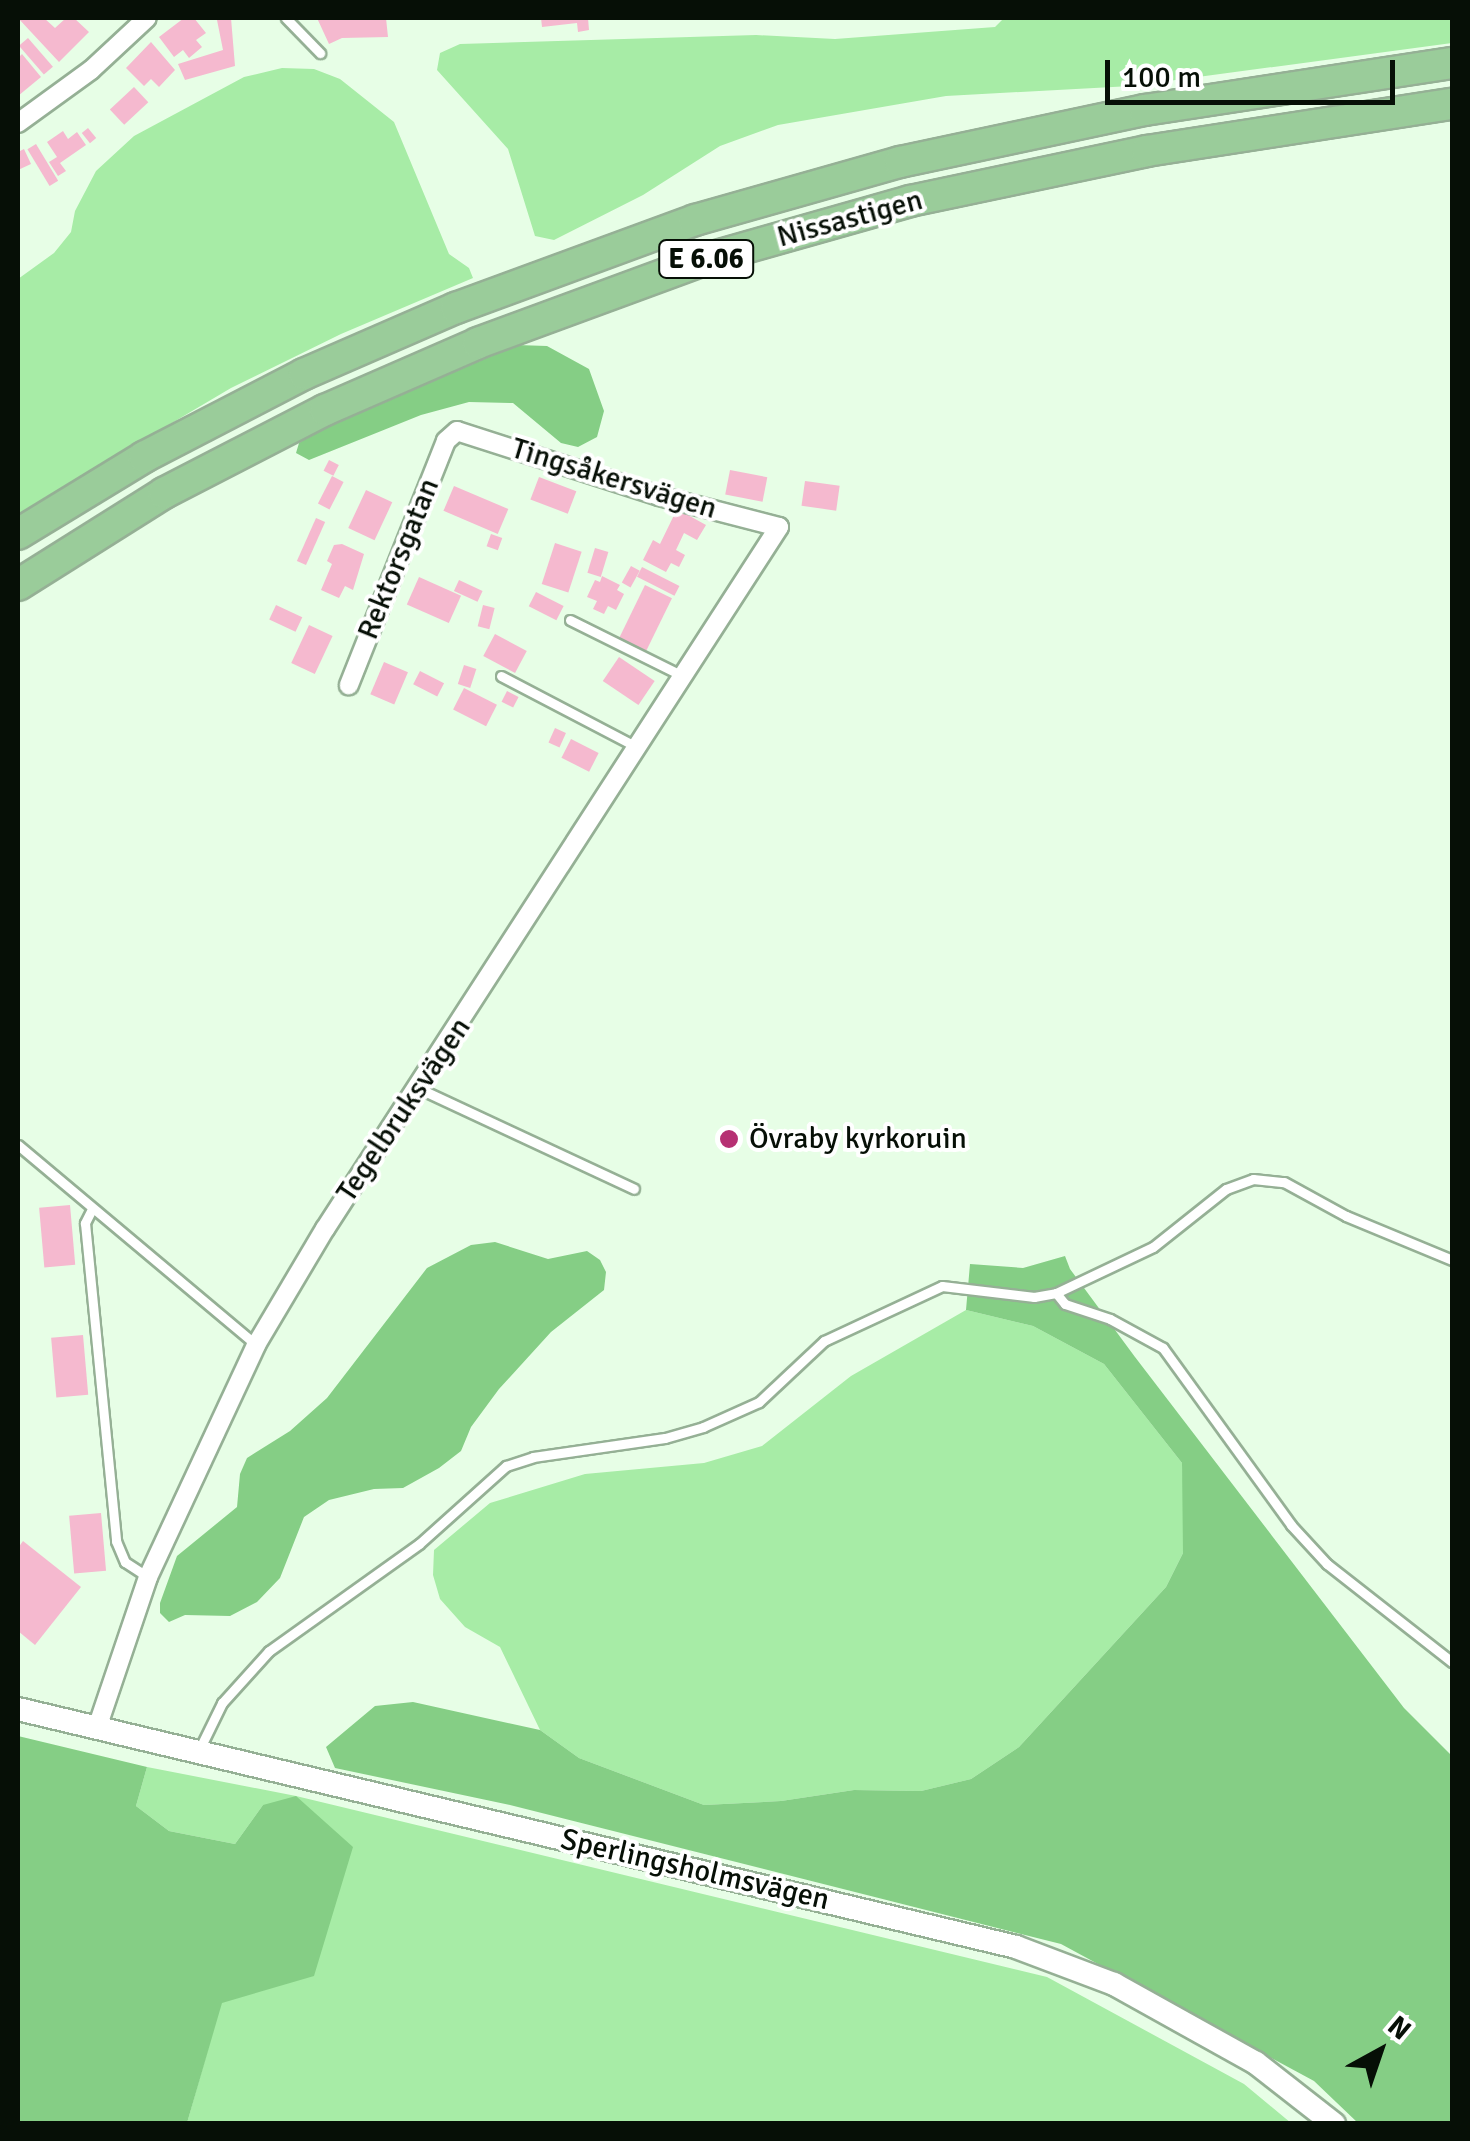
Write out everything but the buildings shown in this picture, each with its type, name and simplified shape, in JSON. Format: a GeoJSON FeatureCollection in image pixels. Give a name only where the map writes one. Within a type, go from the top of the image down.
{"type":"FeatureCollection","features":[{"type":"Feature","properties":{"kind":"highway","name":"Nissastigen"},"geometry":{"type":"LineString","coordinates":[[18,534],[144,457],[304,374],[456,308],[695,220],[900,162],[1145,110],[1452,63]]}},
{"type":"Feature","properties":{"kind":"highway","name":"Nissastigen"},"geometry":{"type":"LineString","coordinates":[[18,585],[164,493],[324,410],[478,343],[709,258],[910,201],[1129,154],[1452,104]]}},
{"type":"Feature","properties":{"kind":"street"},"geometry":{"type":"LineString","coordinates":[[18,123],[91,70],[146,18]]}},
{"type":"Feature","properties":{"kind":"street","name":"Tingsåkersvägen"},"geometry":{"type":"LineString","coordinates":[[450,434],[457,431],[659,496],[780,528]]}},
{"type":"Feature","properties":{"kind":"street","name":"Rektorsgatan"},"geometry":{"type":"LineString","coordinates":[[349,685],[450,434]]}},
{"type":"Feature","properties":{"kind":"street","name":"Tegelbruksvägen"},"geometry":{"type":"LineString","coordinates":[[98,1728],[148,1577],[256,1345],[326,1229],[780,528]]}},
{"type":"Feature","properties":{"kind":"street","name":"Sperlingsholmsvägen"},"geometry":{"type":"LineString","coordinates":[[18,1708],[819,1898],[1066,1963],[1114,1984],[1256,2063],[1334,2124]]}},
{"type":"Feature","properties":{"kind":"lane"},"geometry":{"type":"LineString","coordinates":[[286,18],[320,53]]}},
{"type":"Feature","properties":{"kind":"lane"},"geometry":{"type":"LineString","coordinates":[[570,620],[686,677]]}},
{"type":"Feature","properties":{"kind":"lane"},"geometry":{"type":"LineString","coordinates":[[501,676],[640,748]]}},
{"type":"Feature","properties":{"kind":"lane"},"geometry":{"type":"LineString","coordinates":[[420,1089],[634,1189]]}},
{"type":"Feature","properties":{"kind":"lane"},"geometry":{"type":"LineString","coordinates":[[18,1145],[256,1345]]}},
{"type":"Feature","properties":{"kind":"lane"},"geometry":{"type":"LineString","coordinates":[[198,1753],[222,1703],[269,1651],[419,1544],[506,1466],[532,1457],[665,1438],[704,1427],[759,1402],[824,1341],[942,1286],[1034,1297],[1056,1293],[1152,1248],[1226,1189],[1253,1178],[1284,1182],[1346,1216],[1452,1260]]}},
{"type":"Feature","properties":{"kind":"lane"},"geometry":{"type":"LineString","coordinates":[[92,1209],[86,1223],[116,1541],[125,1562],[148,1577]]}},
{"type":"Feature","properties":{"kind":"lane"},"geometry":{"type":"LineString","coordinates":[[1056,1293],[1065,1304],[1126,1326],[1164,1348],[1315,1551],[1452,1662]]}},
{"type":"Feature","properties":{"kind":"green space"},"geometry":{"type":"Polygon","coordinates":[[[1004,18],[1452,18],[1452,43],[1131,86],[946,96],[778,125],[720,146],[643,195],[554,240],[535,236],[508,149],[437,70],[440,53],[460,44],[756,35],[835,39],[995,27],[1004,18]]]}},
{"type":"Feature","properties":{"kind":"green space"},"geometry":{"type":"Polygon","coordinates":[[[282,68],[314,69],[340,79],[394,122],[449,254],[469,268],[473,278],[341,334],[231,388],[18,514],[18,279],[54,253],[71,232],[75,211],[96,171],[134,136],[244,77],[282,68]]]}},
{"type":"Feature","properties":{"kind":"green space"},"geometry":{"type":"Polygon","coordinates":[[[517,345],[547,346],[589,369],[604,411],[597,437],[578,447],[561,443],[513,403],[469,402],[421,415],[309,460],[296,453],[299,443],[315,432],[517,345]]]}},
{"type":"Feature","properties":{"kind":"green space"},"geometry":{"type":"Polygon","coordinates":[[[495,1242],[548,1259],[587,1251],[600,1260],[606,1272],[604,1290],[551,1332],[499,1389],[471,1427],[461,1451],[439,1468],[403,1488],[374,1489],[329,1500],[304,1517],[280,1578],[257,1602],[230,1616],[185,1615],[169,1622],[160,1613],[160,1603],[177,1556],[237,1507],[240,1474],[247,1458],[290,1431],[327,1398],[427,1268],[471,1245],[495,1242]]]}},
{"type":"Feature","properties":{"kind":"green space"},"geometry":{"type":"Polygon","coordinates":[[[1065,1256],[1070,1269],[1135,1357],[1404,1708],[1452,1756],[1452,2123],[1358,2123],[1314,2081],[1061,1944],[510,1805],[335,1768],[326,1747],[375,1706],[413,1702],[540,1730],[579,1758],[704,1805],[781,1801],[854,1790],[921,1791],[971,1779],[1019,1747],[1166,1587],[1183,1553],[1182,1463],[1104,1364],[1033,1326],[966,1310],[970,1264],[1023,1268],[1065,1256]]]}},
{"type":"Feature","properties":{"kind":"green space"},"geometry":{"type":"Polygon","coordinates":[[[966,1310],[1033,1326],[1104,1364],[1182,1463],[1184,1496],[1183,1553],[1166,1587],[1019,1747],[971,1779],[921,1791],[854,1790],[781,1801],[704,1805],[579,1758],[540,1730],[500,1647],[465,1627],[440,1599],[433,1575],[434,1550],[490,1503],[585,1474],[704,1463],[762,1446],[851,1376],[966,1310]]]}},
{"type":"Feature","properties":{"kind":"green space"},"geometry":{"type":"Polygon","coordinates":[[[18,1736],[147,1767],[136,1806],[169,1831],[235,1844],[263,1805],[296,1796],[353,1847],[314,1976],[222,2003],[187,2123],[18,2123],[18,1736]]]}},
{"type":"Feature","properties":{"kind":"green space"},"geometry":{"type":"Polygon","coordinates":[[[147,1767],[296,1796],[1047,1977],[1244,2084],[1291,2123],[187,2123],[221,2003],[263,1805],[235,1844],[169,1831],[136,1806],[147,1767]]]}},
{"type":"Feature","properties":{"kind":"place","name":"Övraby kyrkoruin"},"geometry":{"type":"Point","coordinates":[729,1139]}}]}
